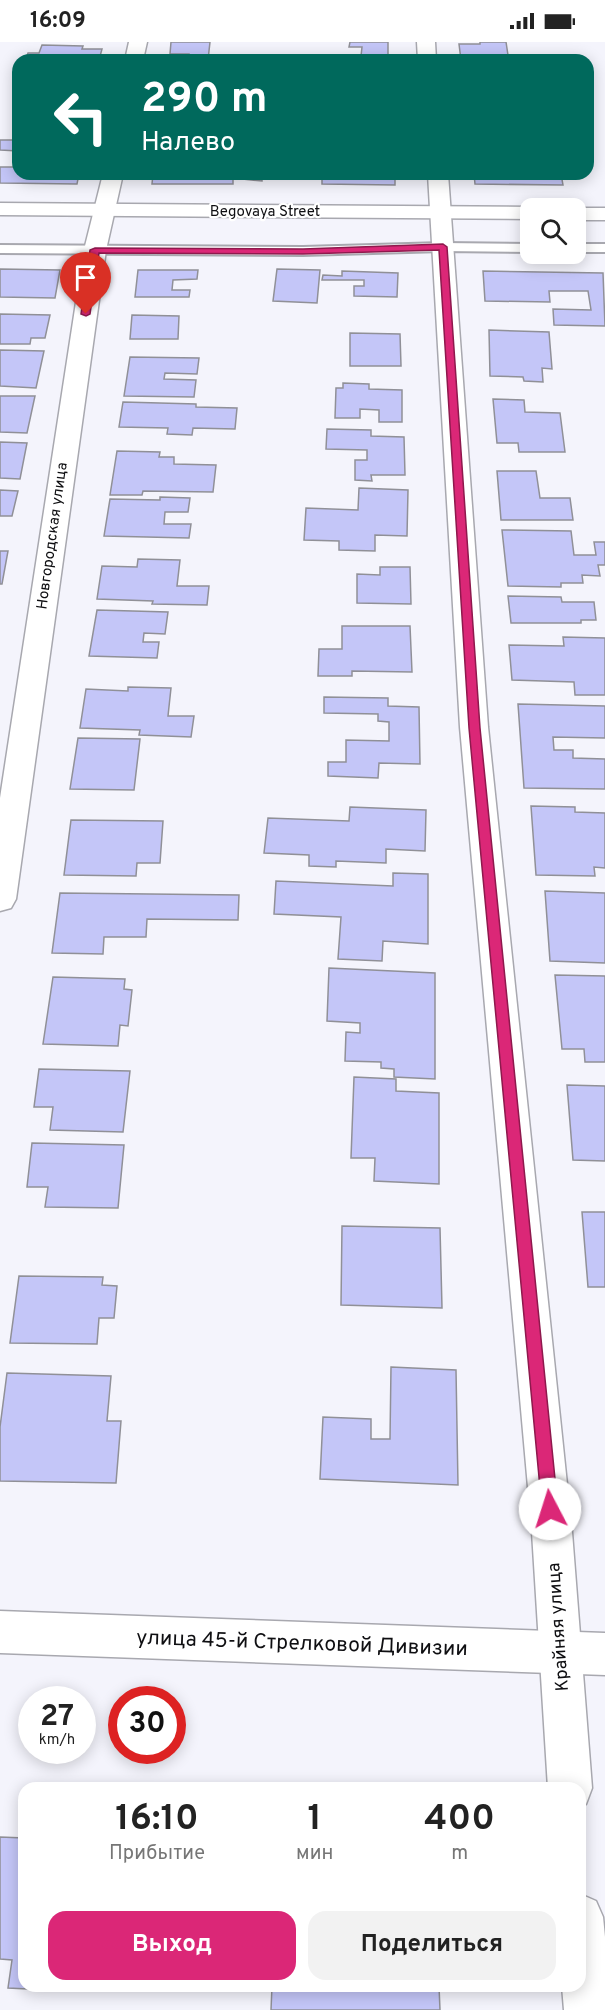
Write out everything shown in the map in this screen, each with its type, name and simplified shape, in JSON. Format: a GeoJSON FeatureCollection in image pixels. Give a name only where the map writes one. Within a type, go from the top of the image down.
{"type":"FeatureCollection","features":[{"type":"Feature","properties":{"kind":"street","name":"Новгородская улица"},"geometry":{"type":"LineString","coordinates":[[0,899],[95,250],[112,180]]}},
{"type":"Feature","properties":{"kind":"street","name":"Крайняя улица"},"geometry":{"type":"LineString","coordinates":[[438,180],[474,728],[551,1521],[570,1782]]}},
{"type":"Feature","properties":{"kind":"street","name":"Begovaya Street"},"geometry":{"type":"LineString","coordinates":[[0,209],[520,213]]}},
{"type":"Feature","properties":{"kind":"street"},"geometry":{"type":"LineString","coordinates":[[586,214],[605,214]]}},
{"type":"Feature","properties":{"kind":"street","name":"улица 45-й Стрелковой Дивизии"},"geometry":{"type":"LineString","coordinates":[[0,1632],[605,1654]]}},
{"type":"Feature","properties":{"kind":"street"},"geometry":{"type":"LineString","coordinates":[[586,1987],[588,2010]]}},
{"type":"Feature","properties":{"kind":"lane"},"geometry":{"type":"LineString","coordinates":[[0,249],[303,251],[443,247],[520,248]]}},
{"type":"Feature","properties":{"kind":"lane"},"geometry":{"type":"LineString","coordinates":[[586,248],[605,248]]}},
{"type":"Feature","properties":{"kind":"building"},"geometry":{"type":"Polygon","coordinates":[[[171,42],[210,42],[209,54],[170,54],[171,42]]]}},
{"type":"Feature","properties":{"kind":"building"},"geometry":{"type":"Polygon","coordinates":[[[350,42],[388,42],[388,54],[361,54],[362,47],[349,47],[350,42]]]}},
{"type":"Feature","properties":{"kind":"building"},"geometry":{"type":"Polygon","coordinates":[[[480,42],[506,42],[508,54],[460,54],[459,44],[480,44],[480,42]]]}},
{"type":"Feature","properties":{"kind":"building"},"geometry":{"type":"Polygon","coordinates":[[[42,45],[102,49],[101,54],[28,54],[39,53],[42,45]]]}},
{"type":"Feature","properties":{"kind":"building"},"geometry":{"type":"Polygon","coordinates":[[[0,140],[12,140],[12,151],[0,150],[0,140]]]}},
{"type":"Feature","properties":{"kind":"building"},"geometry":{"type":"Polygon","coordinates":[[[0,167],[12,167],[12,180],[78,180],[77,184],[0,183],[0,167]]]}},
{"type":"Feature","properties":{"kind":"building"},"geometry":{"type":"Polygon","coordinates":[[[152,180],[233,180],[233,184],[152,184],[152,180]]]}},
{"type":"Feature","properties":{"kind":"building"},"geometry":{"type":"Polygon","coordinates":[[[322,180],[395,180],[395,185],[322,184],[322,180]]]}},
{"type":"Feature","properties":{"kind":"building"},"geometry":{"type":"Polygon","coordinates":[[[475,180],[562,180],[563,185],[475,184],[475,180]]]}},
{"type":"Feature","properties":{"kind":"building"},"geometry":{"type":"Polygon","coordinates":[[[0,269],[60,270],[55,298],[0,297],[0,269]]]}},
{"type":"Feature","properties":{"kind":"building"},"geometry":{"type":"Polygon","coordinates":[[[277,269],[320,270],[317,303],[273,301],[277,269]]]}},
{"type":"Feature","properties":{"kind":"building"},"geometry":{"type":"Polygon","coordinates":[[[138,270],[198,270],[197,279],[173,280],[172,290],[190,290],[189,297],[135,297],[138,270]]]}},
{"type":"Feature","properties":{"kind":"building"},"geometry":{"type":"Polygon","coordinates":[[[342,271],[398,273],[397,297],[354,296],[354,286],[364,286],[364,280],[322,280],[323,275],[342,276],[342,271]]]}},
{"type":"Feature","properties":{"kind":"building"},"geometry":{"type":"Polygon","coordinates":[[[483,271],[603,273],[605,326],[554,325],[553,309],[591,310],[588,291],[549,291],[550,302],[485,301],[483,271]]]}},
{"type":"Feature","properties":{"kind":"building"},"geometry":{"type":"Polygon","coordinates":[[[0,314],[50,315],[45,338],[31,338],[30,344],[0,344],[0,314]]]}},
{"type":"Feature","properties":{"kind":"building"},"geometry":{"type":"Polygon","coordinates":[[[132,315],[179,316],[178,339],[130,339],[132,315]]]}},
{"type":"Feature","properties":{"kind":"building"},"geometry":{"type":"Polygon","coordinates":[[[489,330],[549,332],[552,369],[542,368],[543,382],[524,381],[523,377],[490,376],[489,330]]]}},
{"type":"Feature","properties":{"kind":"building"},"geometry":{"type":"Polygon","coordinates":[[[350,333],[400,334],[401,366],[350,366],[350,333]]]}},
{"type":"Feature","properties":{"kind":"building"},"geometry":{"type":"Polygon","coordinates":[[[0,350],[44,351],[36,388],[0,386],[0,350]]]}},
{"type":"Feature","properties":{"kind":"building"},"geometry":{"type":"Polygon","coordinates":[[[130,357],[199,358],[197,374],[165,373],[164,379],[196,380],[194,397],[124,396],[130,357]]]}},
{"type":"Feature","properties":{"kind":"building"},"geometry":{"type":"Polygon","coordinates":[[[343,383],[369,384],[369,389],[402,390],[402,422],[379,422],[379,410],[360,409],[360,418],[335,418],[336,388],[343,388],[343,383]]]}},
{"type":"Feature","properties":{"kind":"building"},"geometry":{"type":"Polygon","coordinates":[[[0,396],[35,396],[27,433],[0,432],[0,396]]]}},
{"type":"Feature","properties":{"kind":"building"},"geometry":{"type":"Polygon","coordinates":[[[493,399],[524,400],[525,412],[560,413],[565,452],[519,452],[518,443],[497,443],[493,399]]]}},
{"type":"Feature","properties":{"kind":"building"},"geometry":{"type":"Polygon","coordinates":[[[123,402],[196,404],[196,407],[237,408],[235,429],[193,428],[192,435],[167,434],[168,428],[119,427],[123,402]]]}},
{"type":"Feature","properties":{"kind":"building"},"geometry":{"type":"Polygon","coordinates":[[[327,429],[371,430],[371,436],[404,437],[405,475],[371,475],[372,481],[355,480],[355,460],[367,460],[367,450],[326,449],[327,429]]]}},
{"type":"Feature","properties":{"kind":"building"},"geometry":{"type":"Polygon","coordinates":[[[0,442],[27,443],[20,479],[0,478],[0,442]]]}},
{"type":"Feature","properties":{"kind":"building"},"geometry":{"type":"Polygon","coordinates":[[[117,451],[160,452],[159,457],[174,457],[174,464],[216,465],[213,492],[143,491],[142,495],[110,495],[117,451]]]}},
{"type":"Feature","properties":{"kind":"building"},"geometry":{"type":"Polygon","coordinates":[[[497,471],[536,471],[540,498],[570,498],[573,520],[501,520],[497,471]]]}},
{"type":"Feature","properties":{"kind":"building"},"geometry":{"type":"Polygon","coordinates":[[[359,488],[408,490],[407,536],[375,535],[375,551],[339,550],[339,541],[304,540],[306,508],[358,510],[359,488]]]}},
{"type":"Feature","properties":{"kind":"building"},"geometry":{"type":"Polygon","coordinates":[[[0,490],[18,491],[12,516],[0,516],[0,490]]]}},
{"type":"Feature","properties":{"kind":"building"},"geometry":{"type":"Polygon","coordinates":[[[160,497],[190,498],[188,512],[165,512],[164,524],[191,524],[189,538],[104,536],[110,499],[160,500],[160,497]]]}},
{"type":"Feature","properties":{"kind":"building"},"geometry":{"type":"Polygon","coordinates":[[[502,530],[571,531],[574,555],[596,555],[594,542],[605,542],[605,565],[598,565],[600,576],[582,575],[583,583],[561,583],[561,587],[508,586],[502,530]]]}},
{"type":"Feature","properties":{"kind":"building"},"geometry":{"type":"Polygon","coordinates":[[[0,551],[8,551],[2,584],[0,584],[0,551]]]}},
{"type":"Feature","properties":{"kind":"building"},"geometry":{"type":"Polygon","coordinates":[[[138,559],[180,560],[177,586],[209,586],[207,605],[152,604],[153,601],[97,599],[102,566],[137,567],[138,559]]]}},
{"type":"Feature","properties":{"kind":"building"},"geometry":{"type":"Polygon","coordinates":[[[380,567],[410,567],[411,604],[357,603],[357,574],[380,575],[380,567]]]}},
{"type":"Feature","properties":{"kind":"building"},"geometry":{"type":"Polygon","coordinates":[[[508,596],[561,597],[562,602],[594,602],[596,620],[581,620],[581,623],[511,623],[508,596]]]}},
{"type":"Feature","properties":{"kind":"building"},"geometry":{"type":"Polygon","coordinates":[[[97,610],[168,612],[165,634],[144,633],[143,642],[159,642],[157,658],[89,656],[97,610]]]}},
{"type":"Feature","properties":{"kind":"building"},"geometry":{"type":"Polygon","coordinates":[[[342,626],[410,626],[412,672],[352,671],[352,676],[318,676],[319,649],[342,649],[342,626]]]}},
{"type":"Feature","properties":{"kind":"building"},"geometry":{"type":"Polygon","coordinates":[[[563,637],[605,638],[605,695],[575,695],[574,682],[512,680],[509,645],[564,646],[563,637]]]}},
{"type":"Feature","properties":{"kind":"building"},"geometry":{"type":"Polygon","coordinates":[[[128,687],[171,688],[168,716],[194,716],[191,737],[139,735],[140,730],[80,728],[86,689],[128,691],[128,687]]]}},
{"type":"Feature","properties":{"kind":"building"},"geometry":{"type":"Polygon","coordinates":[[[324,697],[388,698],[388,706],[419,707],[420,764],[379,763],[378,778],[328,776],[328,762],[346,762],[346,740],[389,741],[389,722],[378,721],[378,714],[324,713],[324,697]]]}},
{"type":"Feature","properties":{"kind":"building"},"geometry":{"type":"Polygon","coordinates":[[[518,704],[605,706],[605,738],[553,737],[554,750],[573,750],[573,758],[605,759],[605,789],[524,788],[518,704]]]}},
{"type":"Feature","properties":{"kind":"building"},"geometry":{"type":"Polygon","coordinates":[[[78,738],[140,739],[134,790],[70,789],[78,738]]]}},
{"type":"Feature","properties":{"kind":"building"},"geometry":{"type":"Polygon","coordinates":[[[531,806],[575,807],[575,812],[605,813],[605,868],[594,867],[595,876],[536,875],[531,806]]]}},
{"type":"Feature","properties":{"kind":"building"},"geometry":{"type":"Polygon","coordinates":[[[350,807],[426,810],[425,851],[386,849],[386,863],[336,861],[336,867],[309,866],[309,855],[264,853],[268,818],[349,821],[350,807]]]}},
{"type":"Feature","properties":{"kind":"building"},"geometry":{"type":"Polygon","coordinates":[[[71,820],[163,821],[160,863],[137,863],[136,876],[64,875],[71,820]]]}},
{"type":"Feature","properties":{"kind":"building"},"geometry":{"type":"Polygon","coordinates":[[[393,873],[428,874],[428,944],[383,941],[382,961],[338,959],[341,917],[274,914],[276,881],[393,886],[393,873]]]}},
{"type":"Feature","properties":{"kind":"building"},"geometry":{"type":"Polygon","coordinates":[[[545,891],[605,893],[605,963],[550,961],[545,891]]]}},
{"type":"Feature","properties":{"kind":"building"},"geometry":{"type":"Polygon","coordinates":[[[60,893],[239,895],[238,920],[147,919],[146,937],[104,937],[103,954],[52,953],[60,893]]]}},
{"type":"Feature","properties":{"kind":"building"},"geometry":{"type":"Polygon","coordinates":[[[329,968],[435,973],[435,1079],[394,1077],[394,1069],[381,1068],[381,1062],[345,1061],[346,1032],[360,1033],[360,1023],[327,1021],[329,968]]]}},
{"type":"Feature","properties":{"kind":"building"},"geometry":{"type":"Polygon","coordinates":[[[555,975],[605,976],[605,1062],[585,1062],[584,1049],[562,1049],[555,975]]]}},
{"type":"Feature","properties":{"kind":"building"},"geometry":{"type":"Polygon","coordinates":[[[53,977],[125,979],[124,989],[132,990],[128,1026],[120,1025],[118,1046],[43,1044],[53,977]]]}},
{"type":"Feature","properties":{"kind":"building"},"geometry":{"type":"Polygon","coordinates":[[[39,1069],[130,1071],[123,1132],[50,1130],[53,1107],[34,1107],[39,1069]]]}},
{"type":"Feature","properties":{"kind":"building"},"geometry":{"type":"Polygon","coordinates":[[[354,1077],[396,1079],[396,1091],[439,1093],[439,1184],[374,1181],[375,1158],[351,1158],[354,1077]]]}},
{"type":"Feature","properties":{"kind":"building"},"geometry":{"type":"Polygon","coordinates":[[[567,1085],[605,1086],[605,1161],[573,1160],[567,1085]]]}},
{"type":"Feature","properties":{"kind":"building"},"geometry":{"type":"Polygon","coordinates":[[[32,1143],[124,1145],[118,1208],[45,1207],[48,1187],[27,1187],[32,1143]]]}},
{"type":"Feature","properties":{"kind":"building"},"geometry":{"type":"Polygon","coordinates":[[[582,1212],[605,1212],[605,1287],[588,1287],[582,1212]]]}},
{"type":"Feature","properties":{"kind":"building"},"geometry":{"type":"Polygon","coordinates":[[[342,1226],[440,1228],[442,1308],[341,1305],[342,1226]]]}},
{"type":"Feature","properties":{"kind":"building"},"geometry":{"type":"Polygon","coordinates":[[[19,1276],[103,1277],[102,1285],[117,1286],[114,1318],[99,1318],[97,1344],[10,1343],[19,1276]]]}},
{"type":"Feature","properties":{"kind":"building"},"geometry":{"type":"Polygon","coordinates":[[[391,1367],[456,1370],[458,1485],[320,1479],[323,1417],[371,1419],[371,1439],[390,1439],[391,1367]]]}},
{"type":"Feature","properties":{"kind":"building"},"geometry":{"type":"Polygon","coordinates":[[[7,1373],[111,1376],[107,1421],[121,1421],[116,1483],[0,1481],[0,1427],[7,1373]]]}},
{"type":"Feature","properties":{"kind":"building"},"geometry":{"type":"Polygon","coordinates":[[[0,1837],[18,1838],[18,1988],[8,1988],[12,1960],[0,1959],[0,1837]]]}},
{"type":"Feature","properties":{"kind":"building"},"geometry":{"type":"Polygon","coordinates":[[[272,1992],[439,1992],[440,2010],[271,2010],[272,1992]]]}},
{"type":"Feature","properties":{"kind":"route"},"geometry":{"type":"LineString","coordinates":[[86,314],[95,250],[303,251],[443,247],[474,728],[550,1509]]}}]}
